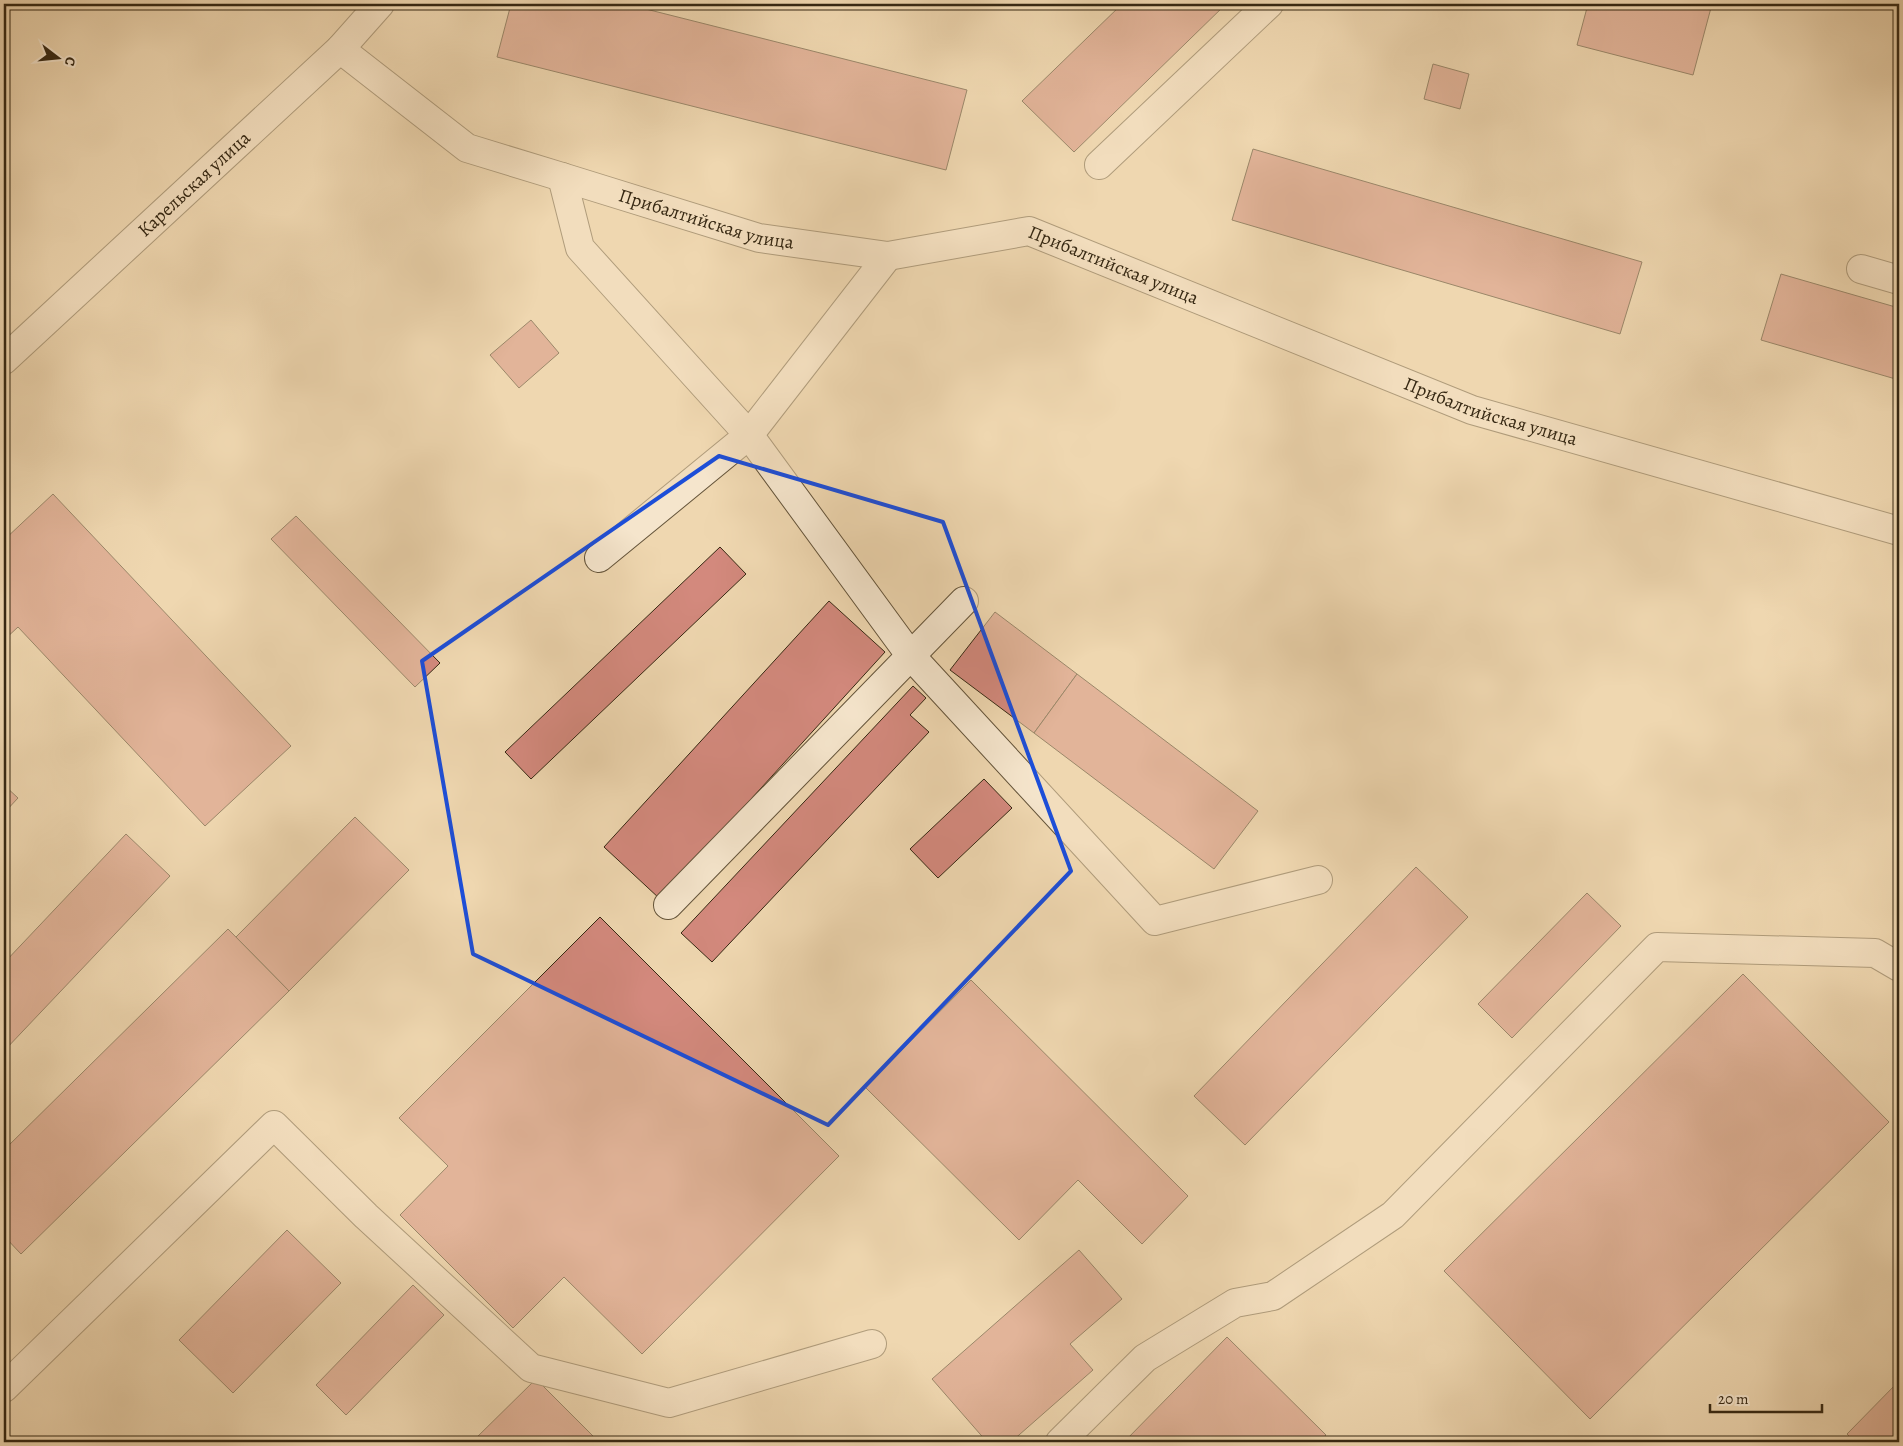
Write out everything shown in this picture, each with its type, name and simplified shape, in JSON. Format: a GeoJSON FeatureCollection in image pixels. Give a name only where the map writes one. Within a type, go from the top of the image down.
{"type":"FeatureCollection","features":[{"type":"Feature","properties":{"kind":"street","name":"Карельская улица"},"geometry":{"type":"LineString","coordinates":[[4,360],[340,49],[380,4]]}},
{"type":"Feature","properties":{"kind":"street"},"geometry":{"type":"LineString","coordinates":[[1099,165],[1269,4]]}},
{"type":"Feature","properties":{"kind":"street","name":"Прибалтийская улица"},"geometry":{"type":"LineString","coordinates":[[340,49],[467,148],[562,178],[758,238],[888,256],[1029,231],[1472,410],[1899,531]]}},
{"type":"Feature","properties":{"kind":"street"},"geometry":{"type":"LineString","coordinates":[[562,178],[580,248],[749,435],[910,656],[1155,921],[1318,880]]}},
{"type":"Feature","properties":{"kind":"street"},"geometry":{"type":"LineString","coordinates":[[599,558],[749,435],[888,256]]}},
{"type":"Feature","properties":{"kind":"street"},"geometry":{"type":"LineString","coordinates":[[1861,269],[1899,280]]}},
{"type":"Feature","properties":{"kind":"street"},"geometry":{"type":"LineString","coordinates":[[668,905],[964,601]]}},
{"type":"Feature","properties":{"kind":"street"},"geometry":{"type":"LineString","coordinates":[[1060,1442],[1145,1358],[1234,1303],[1272,1296],[1393,1215],[1658,947],[1875,953],[1899,967]]}},
{"type":"Feature","properties":{"kind":"street"},"geometry":{"type":"LineString","coordinates":[[4,1388],[274,1125],[366,1216],[531,1368],[669,1403],[872,1344]]}},
{"type":"Feature","properties":{"kind":"highlighted area"},"geometry":{"type":"Polygon","coordinates":[[[719,456],[943,522],[1071,871],[828,1125],[473,954],[422,661],[719,456]]]}},
{"type":"Feature","properties":{"kind":"building"},"geometry":{"type":"Polygon","coordinates":[[[511,4],[626,4],[967,90],[946,170],[497,57],[511,4]]]}},
{"type":"Feature","properties":{"kind":"building"},"geometry":{"type":"Polygon","coordinates":[[[1122,4],[1226,4],[1074,152],[1022,101],[1122,4]]]}},
{"type":"Feature","properties":{"kind":"building"},"geometry":{"type":"Polygon","coordinates":[[[1588,4],[1712,4],[1693,75],[1577,45],[1588,4]]]}},
{"type":"Feature","properties":{"kind":"building"},"geometry":{"type":"Polygon","coordinates":[[[1433,64],[1469,74],[1460,109],[1424,99],[1433,64]]]}},
{"type":"Feature","properties":{"kind":"building"},"geometry":{"type":"Polygon","coordinates":[[[1253,149],[1642,262],[1620,334],[1232,220],[1253,149]]]}},
{"type":"Feature","properties":{"kind":"building"},"geometry":{"type":"Polygon","coordinates":[[[1781,274],[1899,308],[1899,380],[1761,340],[1781,274]]]}},
{"type":"Feature","properties":{"kind":"building"},"geometry":{"type":"Polygon","coordinates":[[[531,320],[559,353],[519,388],[490,355],[531,320]]]}},
{"type":"Feature","properties":{"kind":"building"},"geometry":{"type":"Polygon","coordinates":[[[53,494],[291,746],[205,826],[18,627],[4,640],[4,540],[53,494]]]}},
{"type":"Feature","properties":{"kind":"building"},"geometry":{"type":"Polygon","coordinates":[[[296,516],[440,663],[415,687],[271,539],[296,516]]]}},
{"type":"Feature","properties":{"kind":"building"},"geometry":{"type":"Polygon","coordinates":[[[720,547],[746,574],[531,779],[505,752],[720,547]]]}},
{"type":"Feature","properties":{"kind":"building"},"geometry":{"type":"Polygon","coordinates":[[[829,601],[885,652],[660,899],[604,847],[829,601]]]}},
{"type":"Feature","properties":{"kind":"building"},"geometry":{"type":"Polygon","coordinates":[[[995,612],[1077,674],[1034,733],[950,670],[995,612]]]}},
{"type":"Feature","properties":{"kind":"building"},"geometry":{"type":"Polygon","coordinates":[[[1077,674],[1258,811],[1214,869],[1034,733],[1077,674]]]}},
{"type":"Feature","properties":{"kind":"building"},"geometry":{"type":"Polygon","coordinates":[[[913,686],[926,698],[910,715],[929,732],[712,962],[681,933],[913,686]]]}},
{"type":"Feature","properties":{"kind":"building"},"geometry":{"type":"Polygon","coordinates":[[[984,779],[1012,808],[938,878],[910,849],[984,779]]]}},
{"type":"Feature","properties":{"kind":"building"},"geometry":{"type":"Polygon","coordinates":[[[4,785],[18,798],[4,813],[4,785]]]}},
{"type":"Feature","properties":{"kind":"building"},"geometry":{"type":"Polygon","coordinates":[[[355,817],[409,870],[289,991],[236,937],[355,817]]]}},
{"type":"Feature","properties":{"kind":"building"},"geometry":{"type":"Polygon","coordinates":[[[126,834],[170,876],[4,1051],[4,963],[126,834]]]}},
{"type":"Feature","properties":{"kind":"building"},"geometry":{"type":"Polygon","coordinates":[[[1416,867],[1468,917],[1245,1145],[1194,1096],[1416,867]]]}},
{"type":"Feature","properties":{"kind":"building"},"geometry":{"type":"Polygon","coordinates":[[[1587,893],[1621,926],[1512,1038],[1478,1004],[1587,893]]]}},
{"type":"Feature","properties":{"kind":"building"},"geometry":{"type":"Polygon","coordinates":[[[600,917],[839,1156],[642,1354],[564,1277],[513,1328],[400,1215],[448,1166],[399,1118],[600,917]]]}},
{"type":"Feature","properties":{"kind":"building"},"geometry":{"type":"Polygon","coordinates":[[[228,929],[289,991],[21,1254],[4,1236],[4,1150],[228,929]]]}},
{"type":"Feature","properties":{"kind":"building"},"geometry":{"type":"Polygon","coordinates":[[[1743,974],[1889,1122],[1590,1419],[1444,1271],[1743,974]]]}},
{"type":"Feature","properties":{"kind":"building"},"geometry":{"type":"Polygon","coordinates":[[[971,980],[1188,1196],[1142,1244],[1078,1180],[1019,1240],[865,1087],[971,980]]]}},
{"type":"Feature","properties":{"kind":"building"},"geometry":{"type":"Polygon","coordinates":[[[287,1230],[341,1283],[233,1393],[179,1340],[287,1230]]]}},
{"type":"Feature","properties":{"kind":"building"},"geometry":{"type":"Polygon","coordinates":[[[1079,1250],[1122,1299],[1070,1344],[1093,1370],[1011,1442],[987,1442],[932,1379],[1079,1250]]]}},
{"type":"Feature","properties":{"kind":"building"},"geometry":{"type":"Polygon","coordinates":[[[413,1285],[444,1315],[346,1415],[316,1385],[413,1285]]]}},
{"type":"Feature","properties":{"kind":"building"},"geometry":{"type":"Polygon","coordinates":[[[1227,1337],[1326,1435],[1318,1442],[1124,1442],[1227,1337]]]}},
{"type":"Feature","properties":{"kind":"building"},"geometry":{"type":"Polygon","coordinates":[[[536,1379],[599,1442],[472,1442],[536,1379]]]}},
{"type":"Feature","properties":{"kind":"building"},"geometry":{"type":"Polygon","coordinates":[[[1899,1381],[1899,1442],[1855,1442],[1847,1434],[1899,1381]]]}}]}
